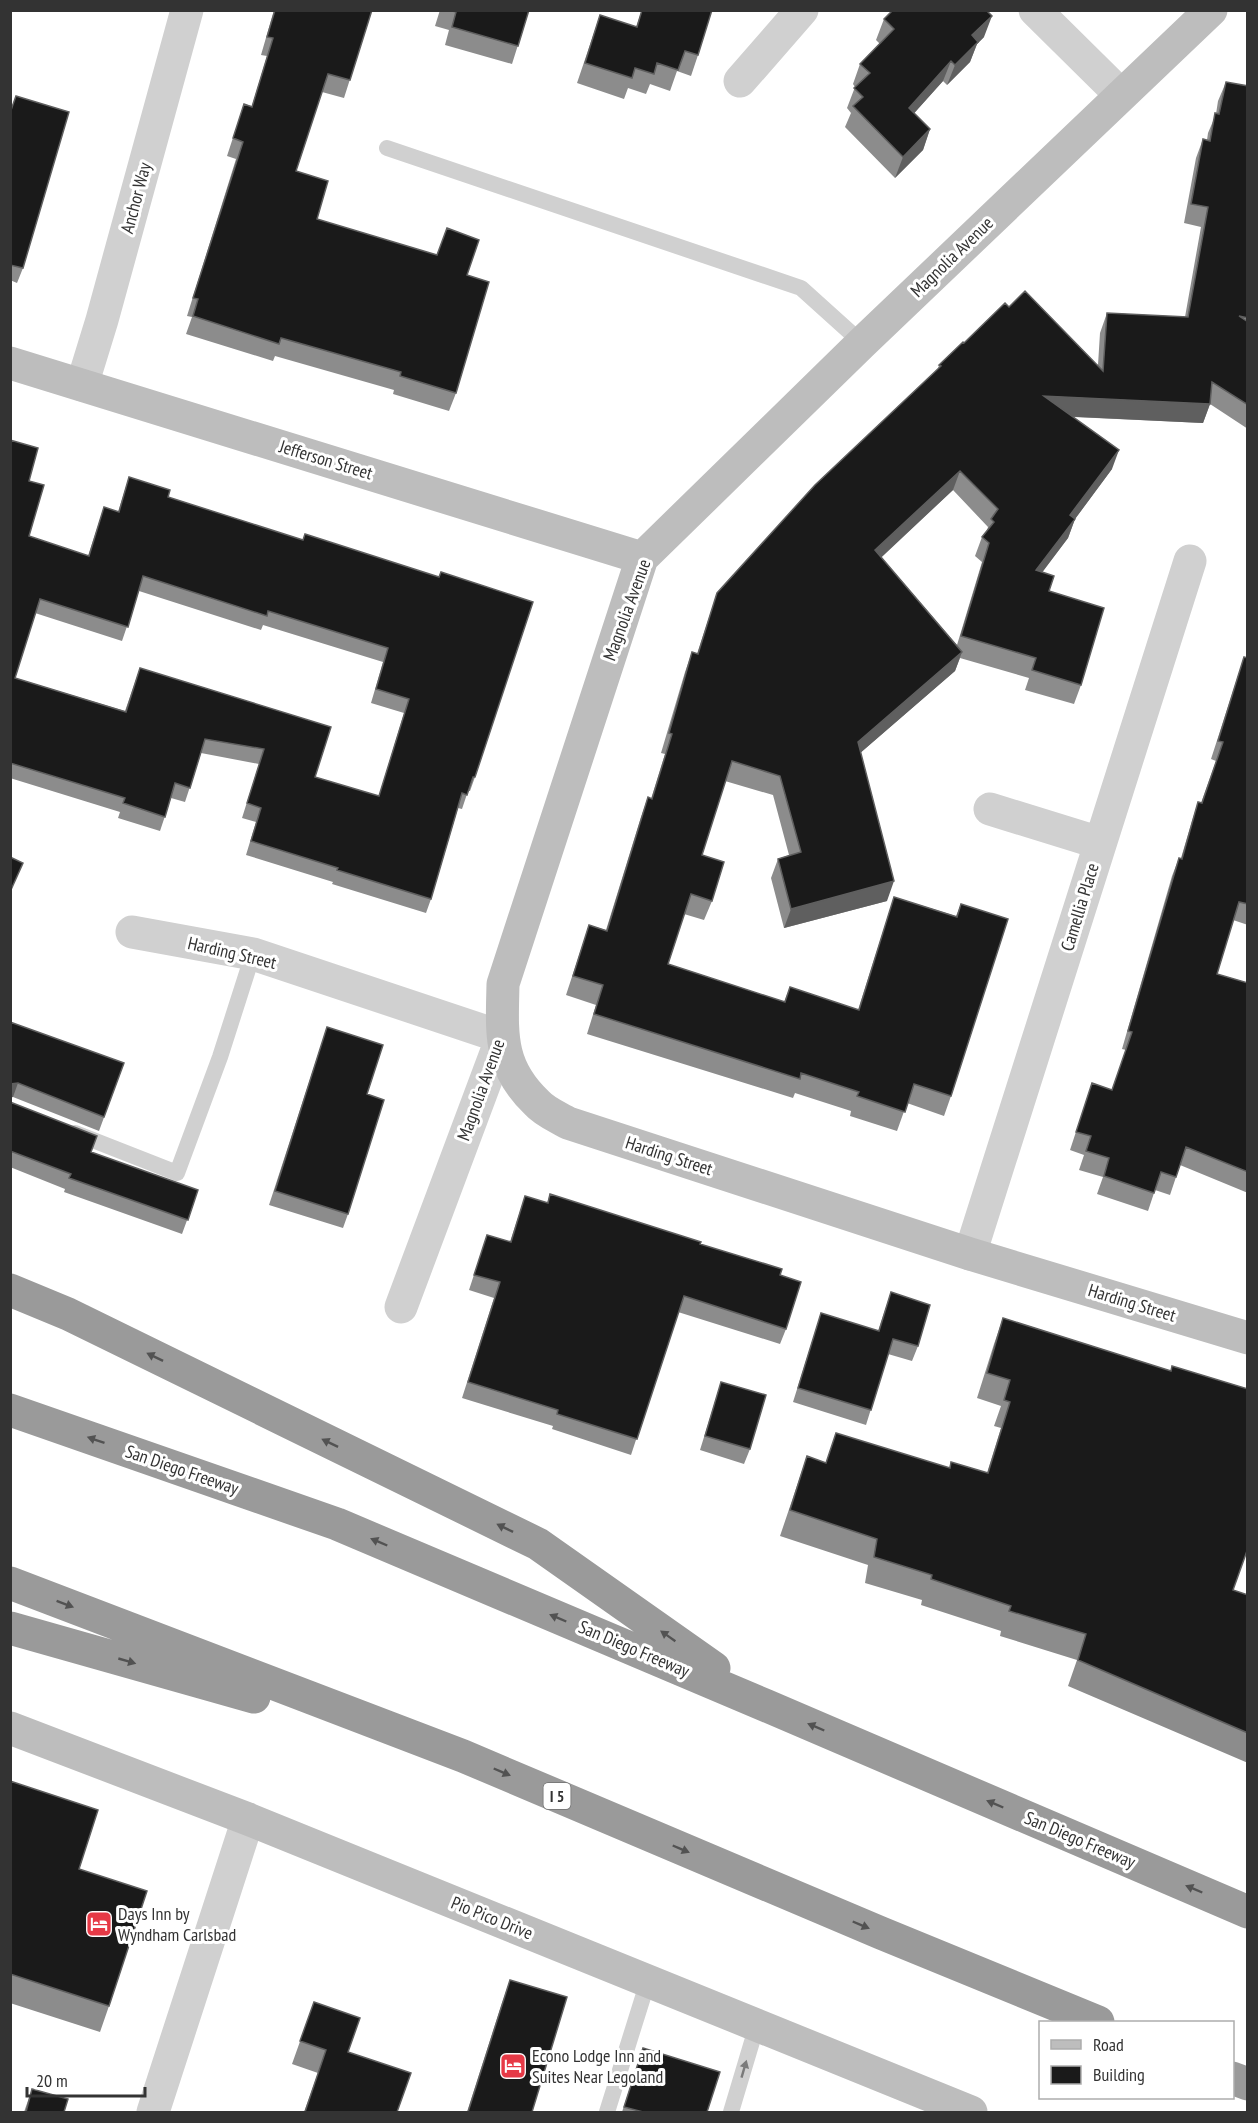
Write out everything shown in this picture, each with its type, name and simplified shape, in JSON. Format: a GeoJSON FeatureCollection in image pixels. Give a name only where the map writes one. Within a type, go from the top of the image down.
{"type":"FeatureCollection","features":[{"type":"Feature","properties":{"kind":"highway"},"geometry":{"type":"LineString","coordinates":[[10,1290],[78,1319],[538,1544],[767,1706]]}},
{"type":"Feature","properties":{"kind":"highway","name":"San Diego Freeway"},"geometry":{"type":"LineString","coordinates":[[10,1410],[337,1524],[1248,1912]]}},
{"type":"Feature","properties":{"kind":"highway","name":"I 5"},"geometry":{"type":"LineString","coordinates":[[10,1583],[462,1756],[880,1933],[1096,2021]]}},
{"type":"Feature","properties":{"kind":"highway"},"geometry":{"type":"LineString","coordinates":[[10,1628],[462,1756]]}},
{"type":"Feature","properties":{"kind":"highway"},"geometry":{"type":"LineString","coordinates":[[1234,2078],[1248,2084]]}},
{"type":"Feature","properties":{"kind":"main road","name":"Magnolia Avenue"},"geometry":{"type":"LineString","coordinates":[[502,1037],[503,984],[642,558],[862,343],[1211,10]]}},
{"type":"Feature","properties":{"kind":"main road","name":"Jefferson Street"},"geometry":{"type":"LineString","coordinates":[[10,363],[642,558]]}},
{"type":"Feature","properties":{"kind":"main road","name":"Harding Street"},"geometry":{"type":"LineString","coordinates":[[502,1037],[511,1071],[537,1104],[568,1123],[970,1254],[1248,1338]]}},
{"type":"Feature","properties":{"kind":"main road","name":"Pio Pico Drive"},"geometry":{"type":"LineString","coordinates":[[10,1728],[248,1819],[971,2112]]}},
{"type":"Feature","properties":{"kind":"street","name":"Anchor Way"},"geometry":{"type":"LineString","coordinates":[[82,385],[188,10]]}},
{"type":"Feature","properties":{"kind":"street"},"geometry":{"type":"LineString","coordinates":[[740,81],[802,10]]}},
{"type":"Feature","properties":{"kind":"street"},"geometry":{"type":"LineString","coordinates":[[1035,10],[1121,95]]}},
{"type":"Feature","properties":{"kind":"street","name":"Camellia Place"},"geometry":{"type":"LineString","coordinates":[[970,1254],[1190,561]]}},
{"type":"Feature","properties":{"kind":"street"},"geometry":{"type":"LineString","coordinates":[[990,809],[1100,843]]}},
{"type":"Feature","properties":{"kind":"street","name":"Harding Street"},"geometry":{"type":"LineString","coordinates":[[132,932],[253,954],[502,1037]]}},
{"type":"Feature","properties":{"kind":"street","name":"Magnolia Avenue"},"geometry":{"type":"LineString","coordinates":[[401,1307],[502,1037]]}},
{"type":"Feature","properties":{"kind":"street"},"geometry":{"type":"LineString","coordinates":[[153,2112],[248,1819]]}},
{"type":"Feature","properties":{"kind":"lane"},"geometry":{"type":"LineString","coordinates":[[387,148],[801,288],[862,343]]}},
{"type":"Feature","properties":{"kind":"lane"},"geometry":{"type":"LineString","coordinates":[[55,1125],[177,1173],[220,1057],[253,954]]}},
{"type":"Feature","properties":{"kind":"lane"},"geometry":{"type":"LineString","coordinates":[[607,2112],[648,1981]]}},
{"type":"Feature","properties":{"kind":"lane"},"geometry":{"type":"LineString","coordinates":[[731,2112],[757,2025]]}},
{"type":"Feature","properties":{"kind":"building"},"geometry":{"type":"Polygon","coordinates":[[[275,10],[372,10],[350,80],[328,74],[296,171],[328,181],[317,219],[437,255],[447,228],[479,240],[467,275],[489,282],[456,393],[400,376],[401,372],[281,338],[279,344],[193,316],[198,299],[193,298],[243,142],[233,138],[244,104],[252,107],[273,38],[267,37],[275,10]]]}},
{"type":"Feature","properties":{"kind":"building"},"geometry":{"type":"Polygon","coordinates":[[[449,10],[529,10],[518,46],[452,27],[456,12],[449,10]]]}},
{"type":"Feature","properties":{"kind":"building"},"geometry":{"type":"Polygon","coordinates":[[[642,10],[712,10],[698,55],[685,51],[678,70],[657,63],[654,74],[635,68],[632,78],[585,63],[600,15],[637,27],[642,10]]]}},
{"type":"Feature","properties":{"kind":"building"},"geometry":{"type":"Polygon","coordinates":[[[893,10],[986,10],[992,16],[972,35],[978,42],[955,65],[951,61],[909,108],[930,129],[903,157],[853,106],[863,97],[854,88],[870,73],[860,64],[894,29],[884,19],[893,10]]]}},
{"type":"Feature","properties":{"kind":"building"},"geometry":{"type":"Polygon","coordinates":[[[1226,82],[1248,86],[1248,318],[1239,316],[1248,322],[1248,405],[1212,382],[1210,404],[1044,396],[1119,450],[1070,515],[1075,519],[1036,570],[1054,576],[1049,591],[1104,608],[1081,685],[1032,670],[1036,658],[961,636],[989,543],[982,537],[994,522],[991,519],[998,509],[960,471],[875,550],[962,652],[858,742],[894,881],[791,909],[778,859],[801,852],[780,776],[732,761],[702,855],[724,862],[712,901],[691,894],[668,964],[785,1002],[790,987],[859,1010],[894,897],[957,917],[961,904],[1008,919],[951,1096],[914,1084],[905,1112],[857,1096],[859,1092],[801,1073],[800,1079],[594,1014],[603,985],[573,976],[589,925],[607,931],[648,797],[652,799],[672,734],[669,733],[692,652],[698,654],[717,593],[815,485],[1005,303],[1009,307],[1025,291],[1103,371],[1107,313],[1188,317],[1208,207],[1191,204],[1203,139],[1210,141],[1215,113],[1219,114],[1226,82]]]}},
{"type":"Feature","properties":{"kind":"building"},"geometry":{"type":"Polygon","coordinates":[[[16,96],[69,112],[23,268],[10,265],[10,113],[16,96]]]}},
{"type":"Feature","properties":{"kind":"building"},"geometry":{"type":"Polygon","coordinates":[[[10,440],[38,448],[29,481],[44,485],[29,536],[89,556],[104,507],[119,512],[129,477],[170,490],[168,497],[303,540],[305,534],[439,577],[441,572],[533,602],[475,777],[473,777],[467,795],[462,793],[431,899],[251,841],[261,808],[247,803],[264,749],[205,739],[190,788],[175,783],[165,817],[123,803],[125,798],[10,763],[10,440]],[[143,576],[128,627],[40,599],[15,678],[126,712],[140,668],[331,727],[315,777],[379,796],[409,699],[376,689],[388,648],[268,611],[267,616],[143,576]]]}},
{"type":"Feature","properties":{"kind":"building"},"geometry":{"type":"Polygon","coordinates":[[[1244,657],[1248,658],[1248,904],[1239,902],[1217,974],[1248,983],[1248,1172],[1186,1147],[1176,1177],[1161,1172],[1154,1193],[1104,1176],[1109,1158],[1086,1151],[1091,1136],[1076,1132],[1092,1083],[1112,1090],[1132,1032],[1128,1031],[1179,858],[1182,859],[1198,802],[1202,803],[1223,742],[1218,741],[1244,657]]]}},
{"type":"Feature","properties":{"kind":"building"},"geometry":{"type":"Polygon","coordinates":[[[10,857],[23,863],[10,892],[10,857]]]}},
{"type":"Feature","properties":{"kind":"building"},"geometry":{"type":"Polygon","coordinates":[[[10,1022],[124,1063],[104,1117],[18,1083],[10,1084],[10,1022]]]}},
{"type":"Feature","properties":{"kind":"building"},"geometry":{"type":"Polygon","coordinates":[[[327,1027],[383,1045],[367,1094],[384,1100],[348,1214],[275,1191],[327,1027]]]}},
{"type":"Feature","properties":{"kind":"building"},"geometry":{"type":"Polygon","coordinates":[[[10,1102],[97,1136],[91,1152],[198,1190],[188,1220],[69,1178],[71,1174],[10,1151],[10,1102]]]}},
{"type":"Feature","properties":{"kind":"building"},"geometry":{"type":"Polygon","coordinates":[[[550,1194],[782,1269],[780,1275],[801,1282],[786,1329],[684,1296],[637,1439],[557,1414],[558,1410],[468,1382],[500,1282],[474,1275],[487,1235],[511,1242],[525,1196],[548,1203],[550,1194]]]}},
{"type":"Feature","properties":{"kind":"building"},"geometry":{"type":"Polygon","coordinates":[[[891,1292],[930,1305],[918,1346],[893,1339],[871,1410],[798,1388],[821,1313],[879,1331],[891,1292]]]}},
{"type":"Feature","properties":{"kind":"building"},"geometry":{"type":"Polygon","coordinates":[[[1003,1318],[1171,1371],[1172,1366],[1248,1389],[1248,1548],[1233,1590],[1248,1595],[1248,1733],[1078,1660],[1086,1634],[1009,1611],[1011,1606],[931,1579],[932,1575],[874,1557],[877,1539],[790,1510],[807,1456],[826,1463],[836,1433],[950,1468],[951,1462],[988,1473],[1010,1402],[1004,1400],[1010,1380],[987,1373],[1003,1318]]]}},
{"type":"Feature","properties":{"kind":"building"},"geometry":{"type":"Polygon","coordinates":[[[721,1382],[766,1395],[750,1449],[705,1436],[721,1382]]]}},
{"type":"Feature","properties":{"kind":"building","name":"Days Inn by Wyndham Carlsbad"},"geometry":{"type":"Polygon","coordinates":[[[10,1781],[98,1810],[79,1869],[147,1891],[109,2006],[10,1974],[10,1781]]]}},
{"type":"Feature","properties":{"kind":"building","name":"Econo Lodge Inn and Suites Near Legoland"},"geometry":{"type":"Polygon","coordinates":[[[510,1980],[567,1997],[532,2112],[468,2112],[510,1980]]]}},
{"type":"Feature","properties":{"kind":"building"},"geometry":{"type":"Polygon","coordinates":[[[314,2002],[360,2018],[348,2052],[411,2073],[397,2112],[305,2112],[326,2050],[300,2041],[314,2002]]]}},
{"type":"Feature","properties":{"kind":"building"},"geometry":{"type":"Polygon","coordinates":[[[643,2048],[720,2072],[707,2112],[643,2112],[624,2107],[643,2048]]]}},
{"type":"Feature","properties":{"kind":"building"},"geometry":{"type":"Polygon","coordinates":[[[32,2089],[68,2099],[64,2112],[26,2112],[32,2089]]]}},
{"type":"Feature","properties":{"kind":"place","name":"Days Inn by Wyndham Carlsbad"},"geometry":{"type":"Point","coordinates":[99,1924]}},
{"type":"Feature","properties":{"kind":"place","name":"Econo Lodge Inn and Suites Near Legoland"},"geometry":{"type":"Point","coordinates":[513,2066]}}]}
